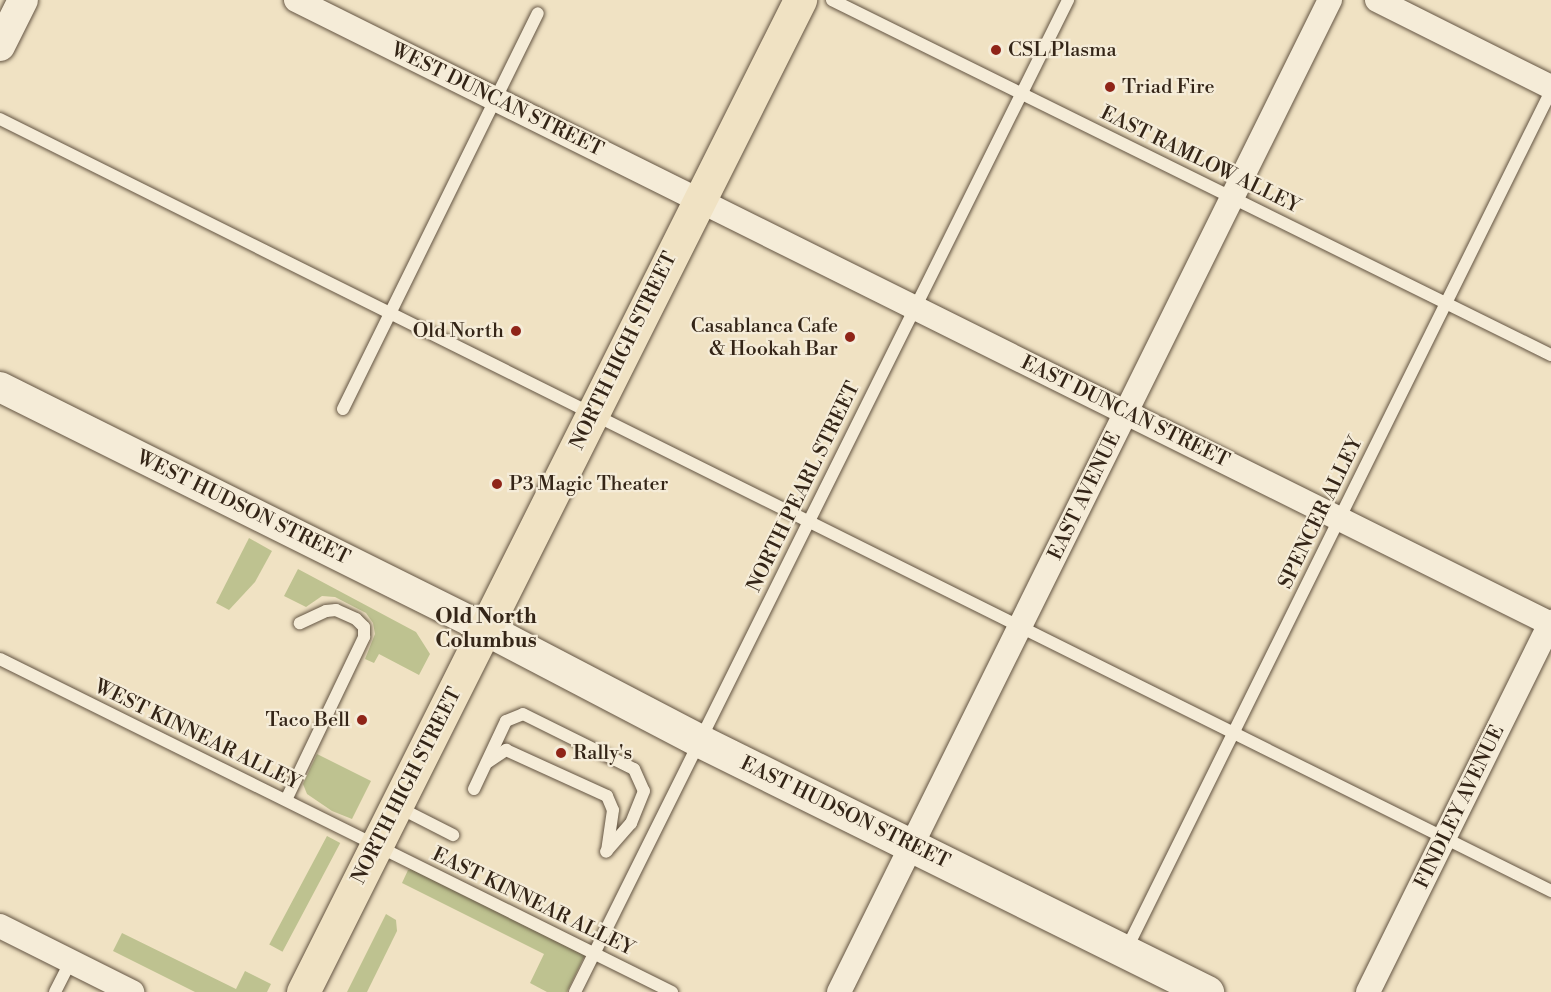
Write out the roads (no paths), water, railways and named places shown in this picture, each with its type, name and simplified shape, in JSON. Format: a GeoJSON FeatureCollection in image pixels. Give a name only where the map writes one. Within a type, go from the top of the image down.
{"type":"FeatureCollection","features":[{"type":"Feature","properties":{"kind":"main road","name":"NORTH HIGH STREET"},"geometry":{"type":"LineString","coordinates":[[303,992],[800,0]]}},
{"type":"Feature","properties":{"kind":"main road","name":"EAST HUDSON STREET"},"geometry":{"type":"LineString","coordinates":[[486,629],[700,741],[1207,992]]}},
{"type":"Feature","properties":{"kind":"street"},"geometry":{"type":"LineString","coordinates":[[0,46],[23,0]]}},
{"type":"Feature","properties":{"kind":"street","name":"WEST DUNCAN STREET"},"geometry":{"type":"LineString","coordinates":[[296,0],[698,200]]}},
{"type":"Feature","properties":{"kind":"street","name":"EAST AVENUE"},"geometry":{"type":"LineString","coordinates":[[839,992],[1330,0]]}},
{"type":"Feature","properties":{"kind":"street"},"geometry":{"type":"LineString","coordinates":[[1377,0],[1551,89]]}},
{"type":"Feature","properties":{"kind":"street","name":"EAST DUNCAN STREET"},"geometry":{"type":"LineString","coordinates":[[698,200],[1551,623]]}},
{"type":"Feature","properties":{"kind":"street","name":"WEST HUDSON STREET"},"geometry":{"type":"LineString","coordinates":[[0,387],[486,629]]}},
{"type":"Feature","properties":{"kind":"street","name":"FINDLEY AVENUE"},"geometry":{"type":"LineString","coordinates":[[1368,992],[1551,623]]}},
{"type":"Feature","properties":{"kind":"street"},"geometry":{"type":"LineString","coordinates":[[0,926],[132,992]]}},
{"type":"Feature","properties":{"kind":"lane","name":"EAST RAMLOW ALLEY"},"geometry":{"type":"LineString","coordinates":[[832,0],[1551,354]]}},
{"type":"Feature","properties":{"kind":"lane","name":"NORTH PEARL STREET"},"geometry":{"type":"LineString","coordinates":[[575,992],[1068,0]]}},
{"type":"Feature","properties":{"kind":"lane"},"geometry":{"type":"LineString","coordinates":[[343,410],[538,13]]}},
{"type":"Feature","properties":{"kind":"lane","name":"SPENCER ALLEY"},"geometry":{"type":"LineString","coordinates":[[1125,951],[1551,89]]}},
{"type":"Feature","properties":{"kind":"lane"},"geometry":{"type":"LineString","coordinates":[[0,119],[1551,891]]}},
{"type":"Feature","properties":{"kind":"lane"},"geometry":{"type":"LineString","coordinates":[[286,800],[364,637],[364,627],[356,619],[336,610],[326,611],[300,623]]}},
{"type":"Feature","properties":{"kind":"lane","name":"WEST KINNEAR ALLEY"},"geometry":{"type":"LineString","coordinates":[[0,659],[377,846]]}},
{"type":"Feature","properties":{"kind":"lane"},"geometry":{"type":"LineString","coordinates":[[474,789],[506,721],[523,714],[634,769],[644,791],[631,823],[606,852],[613,810],[607,796],[506,750],[496,754],[485,766]]}},
{"type":"Feature","properties":{"kind":"lane"},"geometry":{"type":"LineString","coordinates":[[397,807],[453,835]]}},
{"type":"Feature","properties":{"kind":"lane","name":"EAST KINNEAR ALLEY"},"geometry":{"type":"LineString","coordinates":[[377,846],[672,992]]}},
{"type":"Feature","properties":{"kind":"lane"},"geometry":{"type":"LineString","coordinates":[[55,992],[71,961]]}},
{"type":"Feature","properties":{"kind":"place","name":"CSL Plasma"},"geometry":{"type":"Point","coordinates":[996,50]}},
{"type":"Feature","properties":{"kind":"place","name":"Triad Fire"},"geometry":{"type":"Point","coordinates":[1110,87]}},
{"type":"Feature","properties":{"kind":"place","name":"Old North"},"geometry":{"type":"Point","coordinates":[516,331]}},
{"type":"Feature","properties":{"kind":"place","name":"Casablanca Cafe & Hookah Bar"},"geometry":{"type":"Point","coordinates":[850,337]}},
{"type":"Feature","properties":{"kind":"place","name":"P3 Magic Theater"},"geometry":{"type":"Point","coordinates":[497,484]}},
{"type":"Feature","properties":{"kind":"place","name":"Taco Bell"},"geometry":{"type":"Point","coordinates":[362,720]}},
{"type":"Feature","properties":{"kind":"place","name":"Rally's"},"geometry":{"type":"Point","coordinates":[561,753]}},
{"type":"Feature","properties":{"kind":"district","name":"Old North Columbus"},"geometry":{"type":"Point","coordinates":[486,629]}}]}
